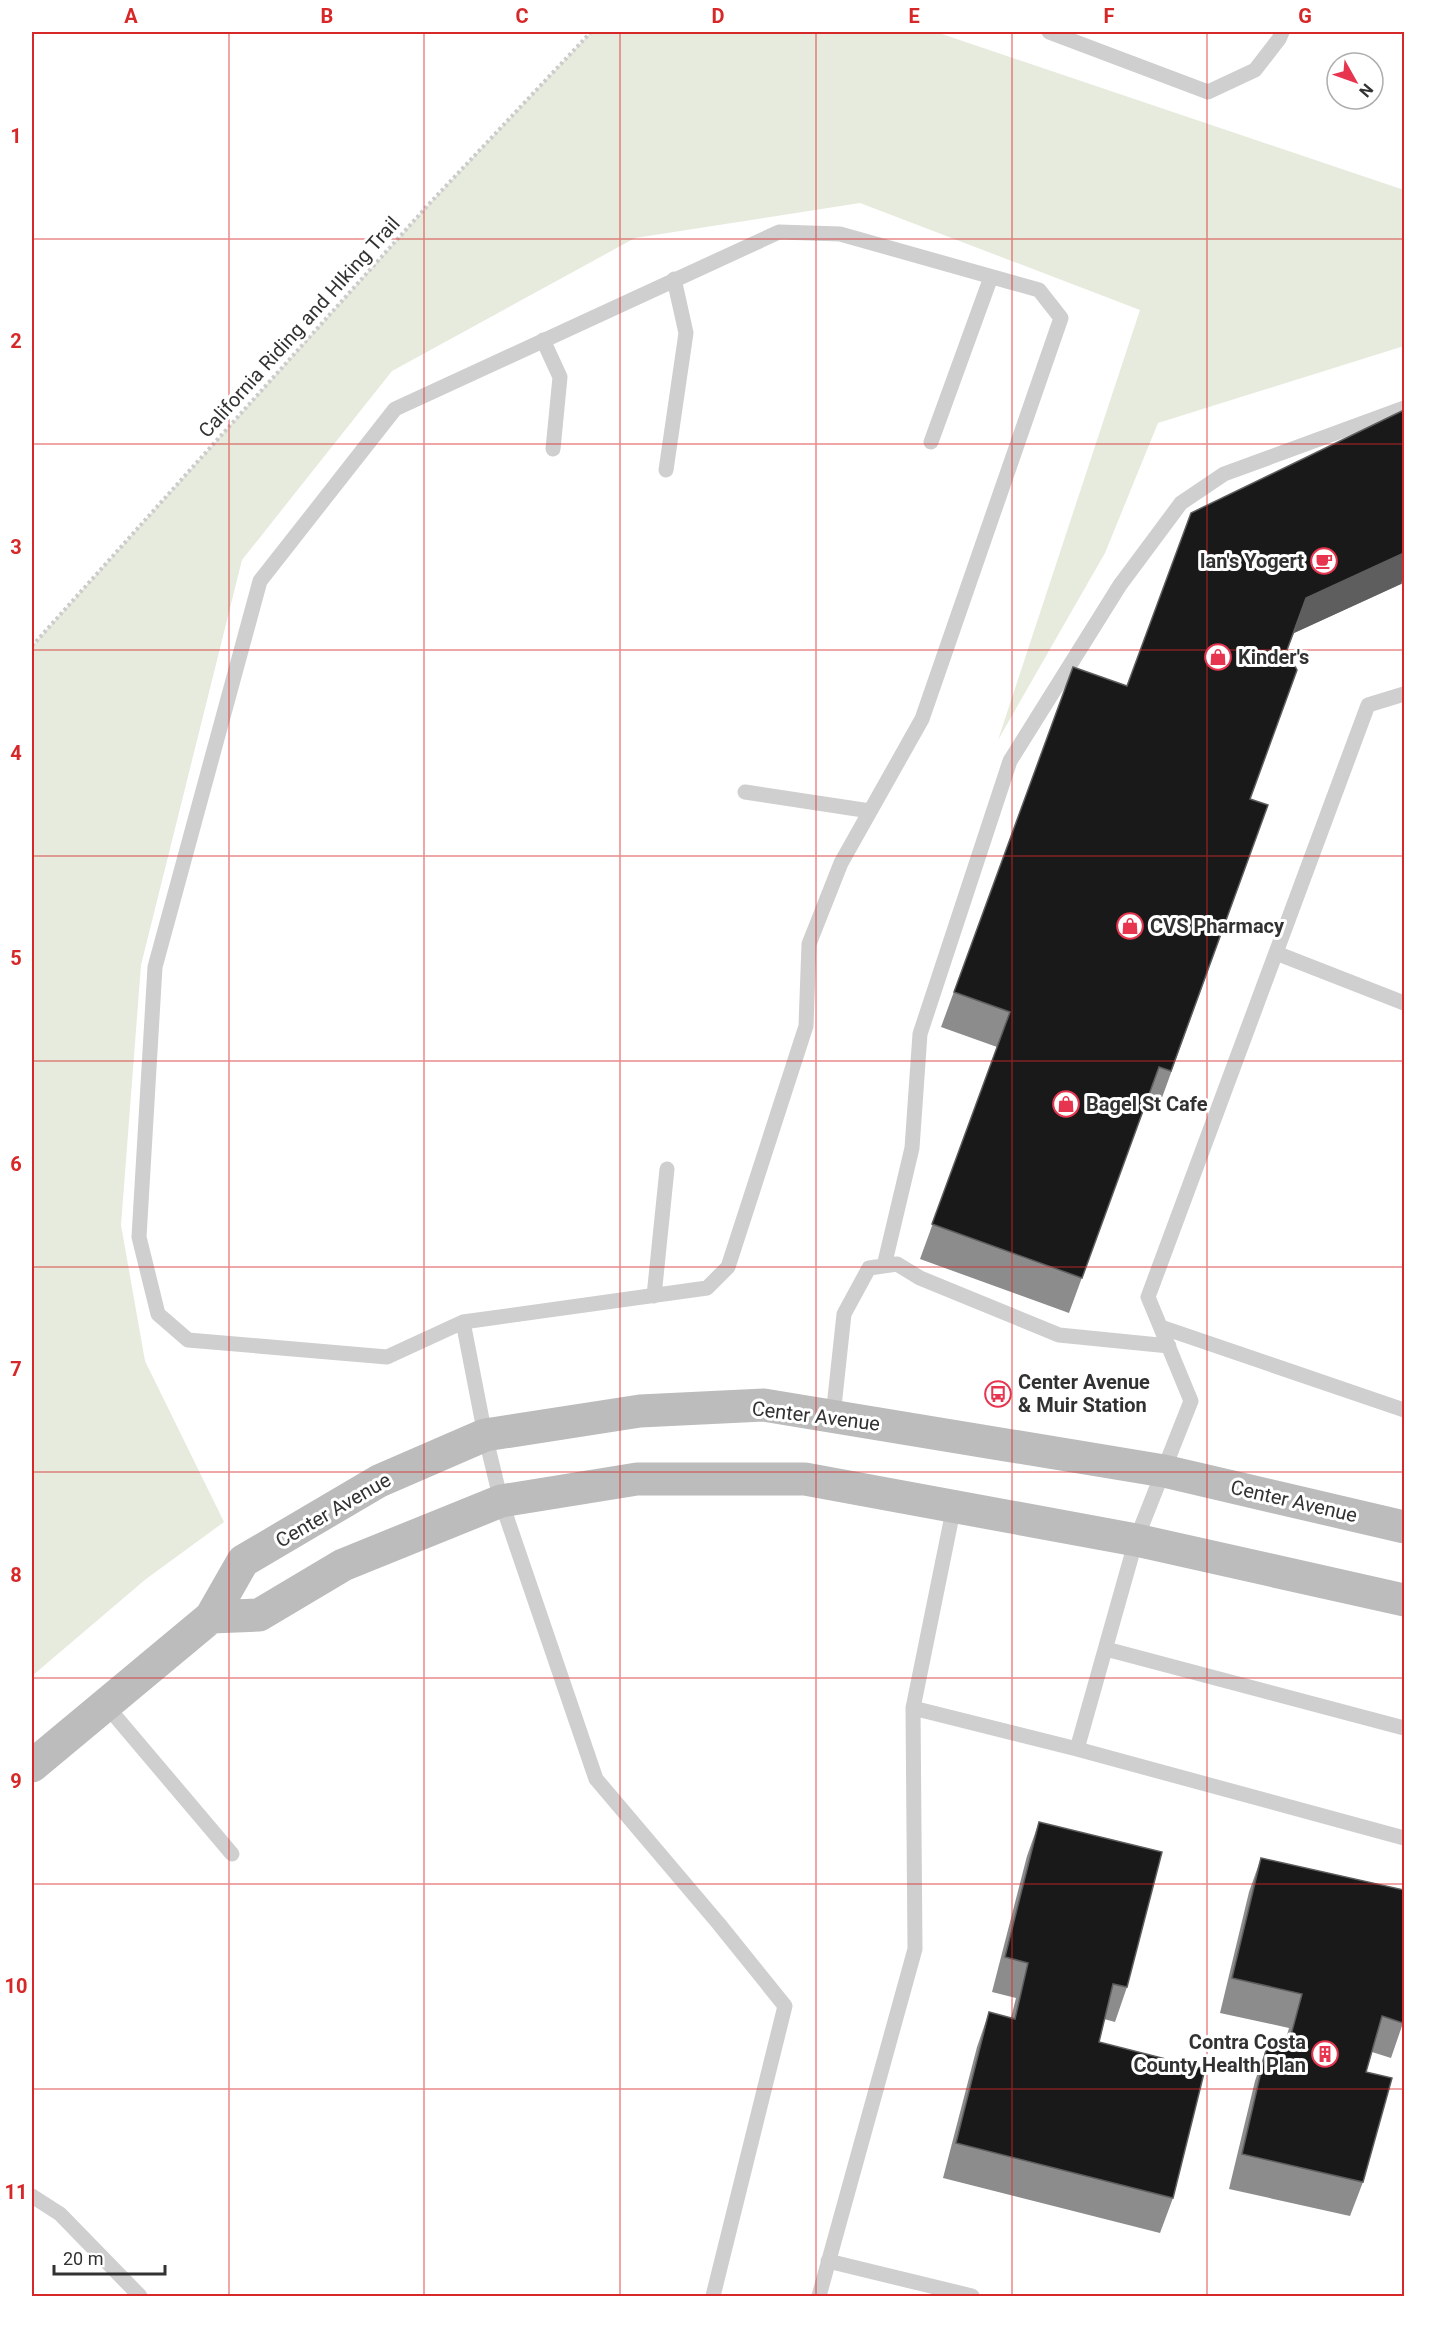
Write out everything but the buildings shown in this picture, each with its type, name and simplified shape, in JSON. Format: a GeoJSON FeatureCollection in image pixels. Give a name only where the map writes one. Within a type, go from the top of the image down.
{"type":"FeatureCollection","features":[{"type":"Feature","properties":{"kind":"street","name":"Center Avenue"},"geometry":{"type":"LineString","coordinates":[[32,1766],[211,1617],[243,1562],[379,1481],[485,1435],[640,1411],[764,1405],[1164,1471],[1404,1527]]}},
{"type":"Feature","properties":{"kind":"street"},"geometry":{"type":"LineString","coordinates":[[211,1617],[260,1615],[343,1565],[501,1501],[637,1479],[805,1479],[1137,1540],[1404,1600]]}},
{"type":"Feature","properties":{"kind":"lane"},"geometry":{"type":"LineString","coordinates":[[1049,32],[1068,35],[1208,92],[1255,70],[1282,32]]}},
{"type":"Feature","properties":{"kind":"lane"},"geometry":{"type":"LineString","coordinates":[[778,232],[840,234],[991,277],[1039,290],[1060,318],[922,718],[841,863],[809,944],[806,1026],[728,1267],[706,1288],[463,1322],[387,1357],[188,1340],[158,1314],[139,1237],[155,967],[260,581],[395,409],[778,232]]}},
{"type":"Feature","properties":{"kind":"lane"},"geometry":{"type":"LineString","coordinates":[[931,442],[991,277]]}},
{"type":"Feature","properties":{"kind":"lane"},"geometry":{"type":"LineString","coordinates":[[666,470],[686,333],[674,279]]}},
{"type":"Feature","properties":{"kind":"lane"},"geometry":{"type":"LineString","coordinates":[[543,340],[560,377],[553,449]]}},
{"type":"Feature","properties":{"kind":"lane"},"geometry":{"type":"LineString","coordinates":[[884,1266],[912,1148],[920,1034],[1010,761],[1120,585],[1181,503],[1224,474],[1404,408]]}},
{"type":"Feature","properties":{"kind":"lane"},"geometry":{"type":"LineString","coordinates":[[1077,1749],[1137,1540],[1191,1401],[1148,1297],[1368,705],[1404,694]]}},
{"type":"Feature","properties":{"kind":"lane"},"geometry":{"type":"LineString","coordinates":[[745,792],[870,810]]}},
{"type":"Feature","properties":{"kind":"lane"},"geometry":{"type":"LineString","coordinates":[[1276,952],[1404,1003]]}},
{"type":"Feature","properties":{"kind":"lane"},"geometry":{"type":"LineString","coordinates":[[654,1296],[667,1169]]}},
{"type":"Feature","properties":{"kind":"lane"},"geometry":{"type":"LineString","coordinates":[[833,1416],[844,1314],[869,1268],[897,1264],[920,1278],[1059,1335],[1169,1346]]}},
{"type":"Feature","properties":{"kind":"lane"},"geometry":{"type":"LineString","coordinates":[[463,1322],[485,1435],[501,1501],[596,1779],[785,2006],[713,2296]]}},
{"type":"Feature","properties":{"kind":"lane"},"geometry":{"type":"LineString","coordinates":[[1161,1327],[1404,1410]]}},
{"type":"Feature","properties":{"kind":"lane"},"geometry":{"type":"LineString","coordinates":[[819,2296],[915,1949],[914,1708],[954,1506]]}},
{"type":"Feature","properties":{"kind":"lane"},"geometry":{"type":"LineString","coordinates":[[1106,1649],[1404,1728]]}},
{"type":"Feature","properties":{"kind":"lane"},"geometry":{"type":"LineString","coordinates":[[105,1704],[232,1854]]}},
{"type":"Feature","properties":{"kind":"lane"},"geometry":{"type":"LineString","coordinates":[[914,1708],[1077,1749],[1404,1838]]}},
{"type":"Feature","properties":{"kind":"lane"},"geometry":{"type":"LineString","coordinates":[[32,2196],[60,2214],[140,2296]]}},
{"type":"Feature","properties":{"kind":"lane"},"geometry":{"type":"LineString","coordinates":[[828,2261],[972,2296]]}},
{"type":"Feature","properties":{"kind":"path","name":"California Riding and HIking Trail"},"geometry":{"type":"LineString","coordinates":[[32,646],[429,204],[591,32]]}},
{"type":"Feature","properties":{"kind":"shaded area"},"geometry":{"type":"Polygon","coordinates":[[[591,32],[936,32],[1404,190],[1404,346],[1158,423],[1105,553],[998,740],[1140,310],[860,203],[635,238],[392,371],[242,560],[141,965],[121,1225],[145,1361],[224,1522],[146,1579],[32,1676],[32,646],[429,204],[591,32]]]}},
{"type":"Feature","properties":{"kind":"place","name":"Ian's Yogert"},"geometry":{"type":"Point","coordinates":[1324,561]}},
{"type":"Feature","properties":{"kind":"place","name":"Kinder's"},"geometry":{"type":"Point","coordinates":[1218,657]}},
{"type":"Feature","properties":{"kind":"place","name":"CVS Pharmacy"},"geometry":{"type":"Point","coordinates":[1130,926]}},
{"type":"Feature","properties":{"kind":"place","name":"Bagel St Cafe"},"geometry":{"type":"Point","coordinates":[1066,1104]}},
{"type":"Feature","properties":{"kind":"place","name":"Center Avenue & Muir Station"},"geometry":{"type":"Point","coordinates":[998,1394]}},
{"type":"Feature","properties":{"kind":"place","name":"Contra Costa County Health Plan"},"geometry":{"type":"Point","coordinates":[1325,2054]}}]}
